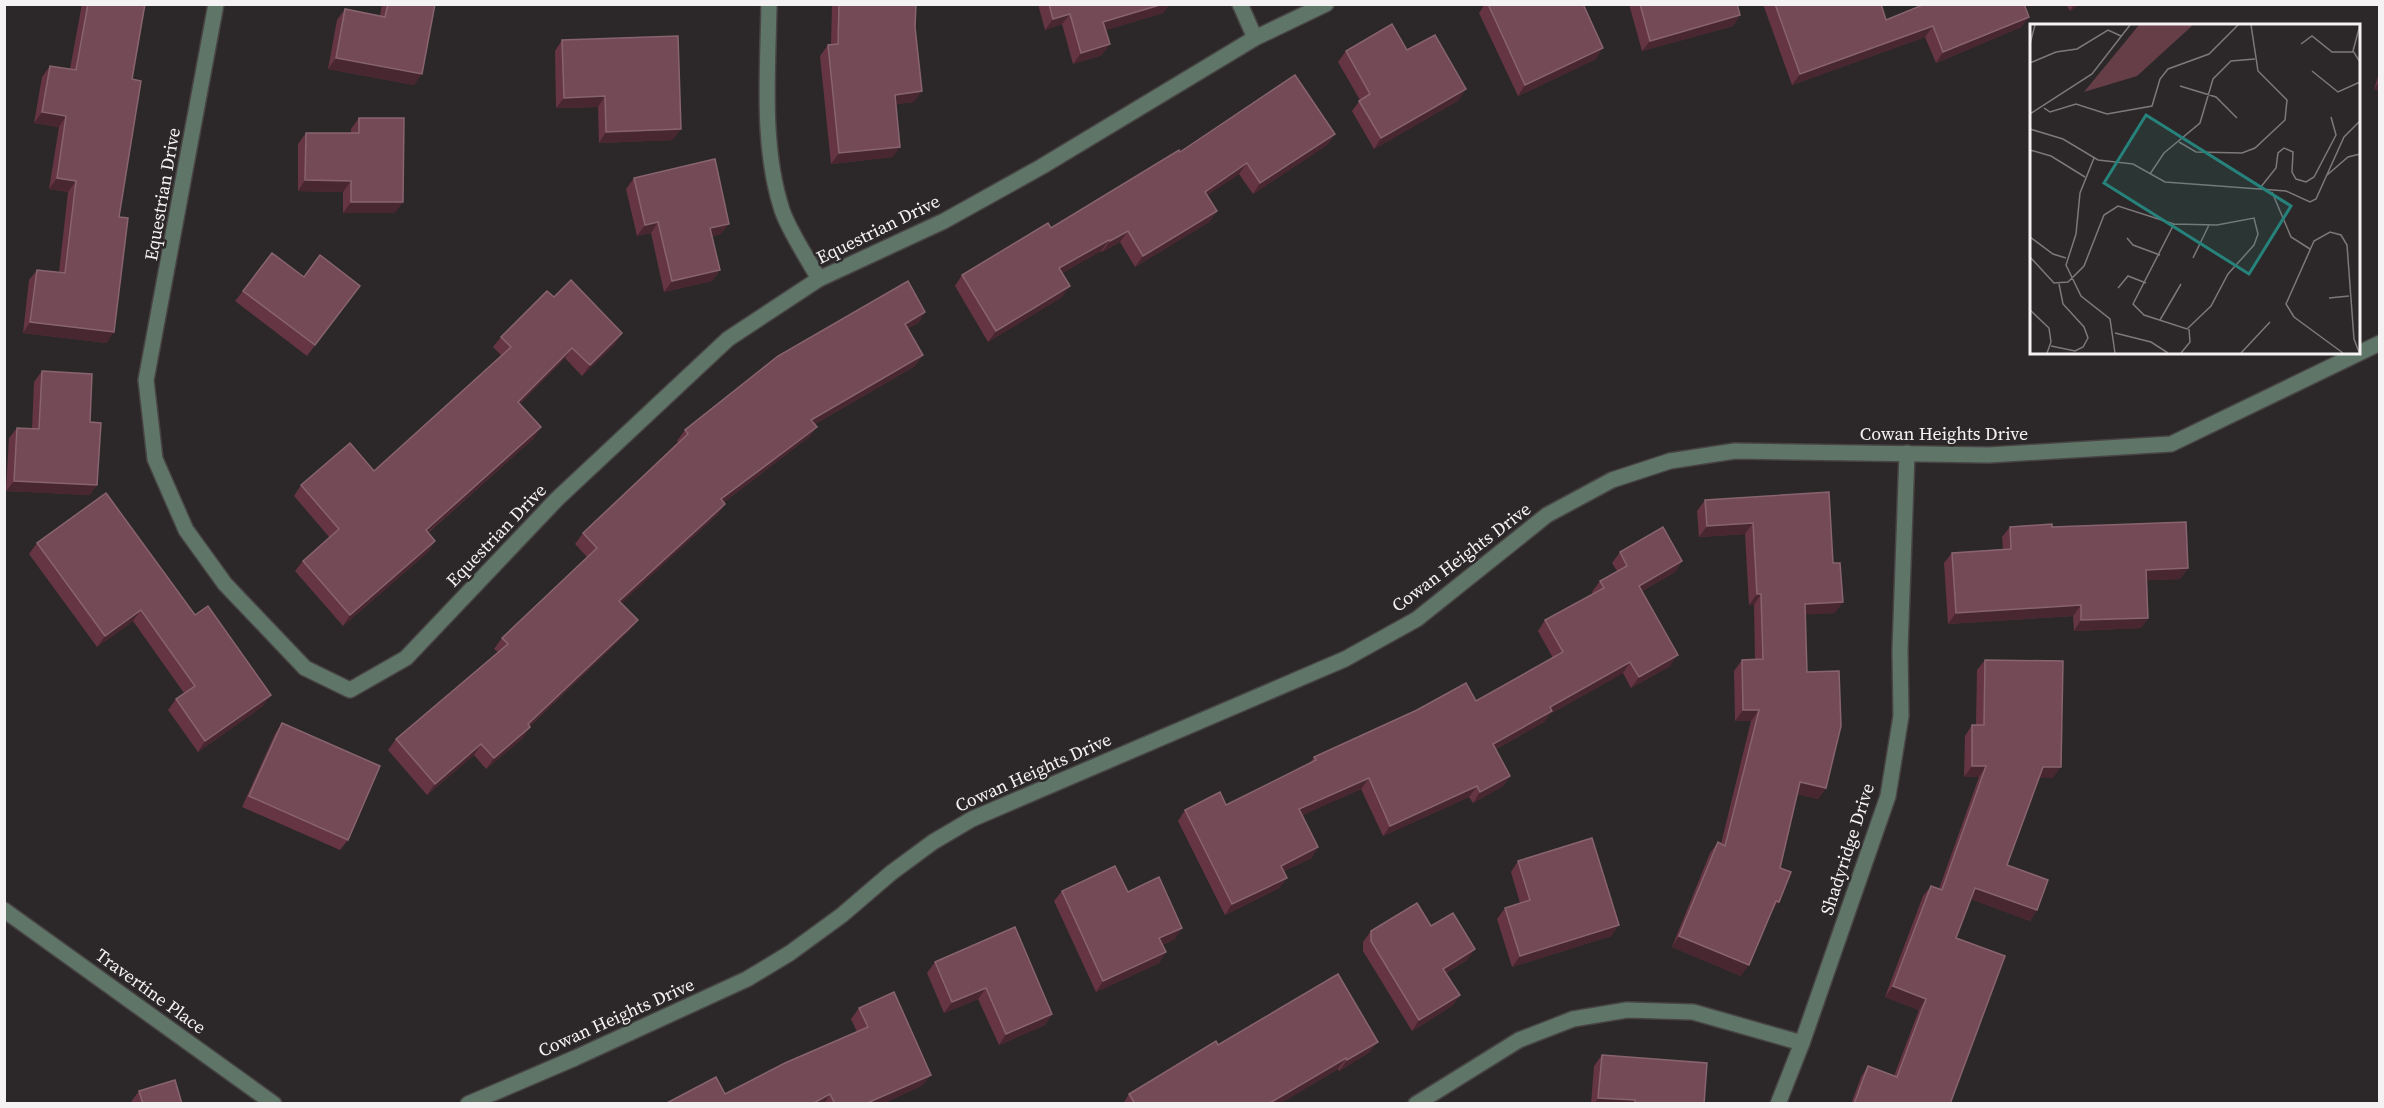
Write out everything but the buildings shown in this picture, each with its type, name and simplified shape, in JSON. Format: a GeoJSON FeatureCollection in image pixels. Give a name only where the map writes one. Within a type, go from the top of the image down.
{"type":"FeatureCollection","features":[{"type":"Feature","properties":{"kind":"street","name":"Equestrian Drive"},"geometry":{"type":"LineString","coordinates":[[216,4],[146,381],[154,459],[186,530],[225,584],[305,668],[350,690],[406,658],[557,499],[728,339],[819,279],[944,220],[1041,167],[1255,38],[1326,4]]}},
{"type":"Feature","properties":{"kind":"street"},"geometry":{"type":"LineString","coordinates":[[769,4],[768,112],[772,163],[782,211],[819,279]]}},
{"type":"Feature","properties":{"kind":"street"},"geometry":{"type":"LineString","coordinates":[[1240,4],[1255,38]]}},
{"type":"Feature","properties":{"kind":"street","name":"Cowan Heights Drive"},"geometry":{"type":"LineString","coordinates":[[2360,352],[2379,343]]}},
{"type":"Feature","properties":{"kind":"street","name":"Cowan Heights Drive"},"geometry":{"type":"LineString","coordinates":[[468,1104],[493,1099],[747,979],[790,954],[842,915],[891,873],[933,842],[972,819],[1345,659],[1417,619],[1547,515],[1612,480],[1670,462],[1735,451],[1989,455],[2171,444],[2356,354]]}},
{"type":"Feature","properties":{"kind":"street","name":"Shadyridge Drive"},"geometry":{"type":"LineString","coordinates":[[1778,1104],[1802,1043],[1888,796],[1901,716],[1900,650],[1906,453]]}},
{"type":"Feature","properties":{"kind":"street","name":"Travertine Place"},"geometry":{"type":"LineString","coordinates":[[4,910],[274,1104]]}},
{"type":"Feature","properties":{"kind":"street"},"geometry":{"type":"LineString","coordinates":[[1416,1104],[1519,1040],[1573,1019],[1627,1010],[1693,1012],[1802,1043]]}}]}
